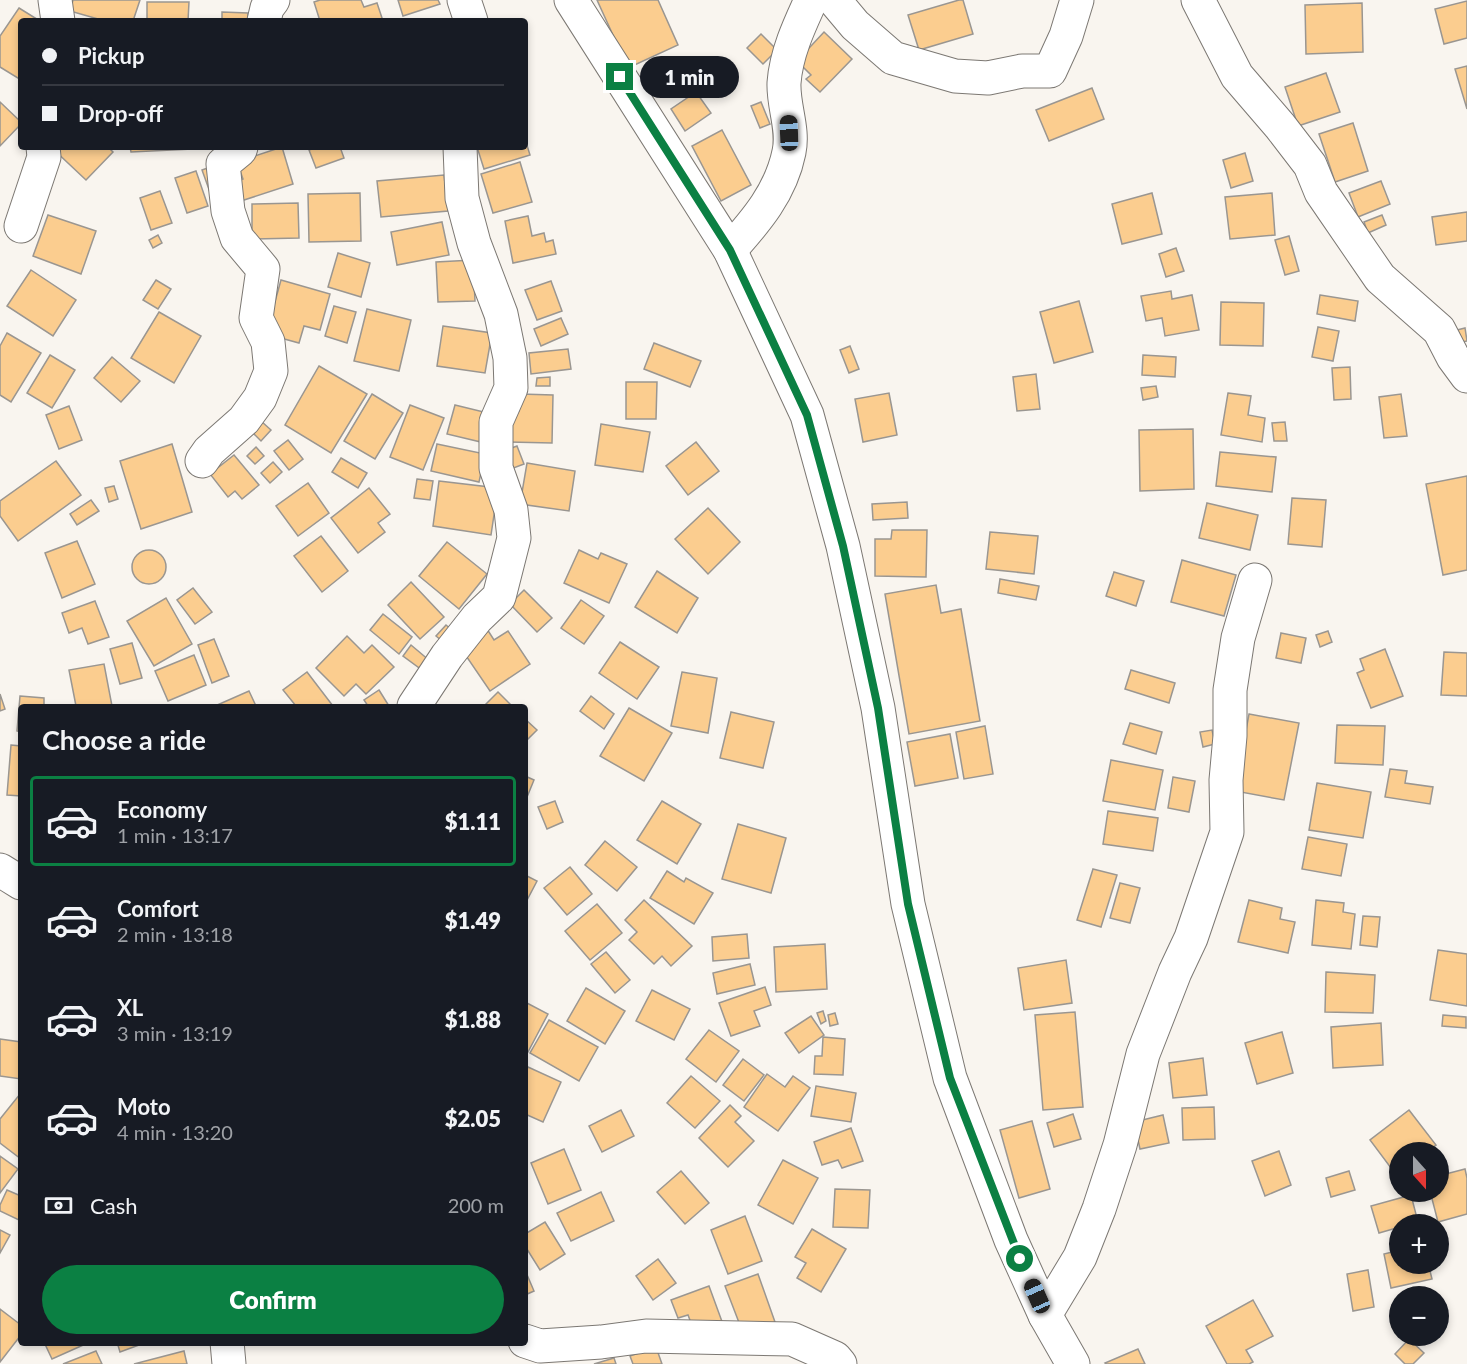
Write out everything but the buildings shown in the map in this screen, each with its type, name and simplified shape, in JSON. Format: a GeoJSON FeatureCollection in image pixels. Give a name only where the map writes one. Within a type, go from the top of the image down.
{"type":"FeatureCollection","features":[{"type":"Feature","properties":{"kind":"street"},"geometry":{"type":"LineString","coordinates":[[55,0],[58,18]]}},
{"type":"Feature","properties":{"kind":"street"},"geometry":{"type":"LineString","coordinates":[[265,18],[267,8],[273,0]]}},
{"type":"Feature","properties":{"kind":"street"},"geometry":{"type":"LineString","coordinates":[[464,0],[470,18]]}},
{"type":"Feature","properties":{"kind":"street"},"geometry":{"type":"LineString","coordinates":[[571,0],[730,250],[807,415],[843,546],[878,708],[908,904],[950,1078],[1011,1240],[1045,1315],[1073,1364]]}},
{"type":"Feature","properties":{"kind":"street"},"geometry":{"type":"LineString","coordinates":[[730,250],[759,217],[776,190],[790,151],[784,84],[789,55],[811,0]]}},
{"type":"Feature","properties":{"kind":"street"},"geometry":{"type":"LineString","coordinates":[[834,0],[855,25],[893,58],[955,76],[988,78],[1022,71],[1050,71],[1066,36],[1077,0]]}},
{"type":"Feature","properties":{"kind":"street"},"geometry":{"type":"LineString","coordinates":[[1198,0],[1237,76],[1310,165],[1321,192],[1380,278],[1439,330],[1453,357],[1467,376]]}},
{"type":"Feature","properties":{"kind":"street"},"geometry":{"type":"LineString","coordinates":[[21,226],[44,157],[43,150]]}},
{"type":"Feature","properties":{"kind":"street"},"geometry":{"type":"LineString","coordinates":[[202,461],[209,450],[244,420],[260,398],[271,371],[268,342],[256,318],[263,269],[237,238],[228,211],[223,164],[240,150]]}},
{"type":"Feature","properties":{"kind":"street"},"geometry":{"type":"LineString","coordinates":[[415,704],[447,656],[477,618],[499,597],[514,538],[511,510],[496,468],[496,422],[511,388],[510,358],[501,314],[474,243],[462,198],[460,150]]}},
{"type":"Feature","properties":{"kind":"street"},"geometry":{"type":"LineString","coordinates":[[1045,1315],[1080,1257],[1099,1209],[1120,1145],[1143,1054],[1191,938],[1227,832],[1226,780],[1230,736],[1230,690],[1238,638],[1255,580]]}},
{"type":"Feature","properties":{"kind":"street"},"geometry":{"type":"LineString","coordinates":[[0,870],[18,881]]}},
{"type":"Feature","properties":{"kind":"street"},"geometry":{"type":"LineString","coordinates":[[528,1342],[540,1346],[646,1336],[792,1339],[835,1358],[840,1364]]}},
{"type":"Feature","properties":{"kind":"street"},"geometry":{"type":"LineString","coordinates":[[227,1346],[229,1364]]}},
{"type":"Feature","properties":{"kind":"route"},"geometry":{"type":"LineString","coordinates":[[620,77],[730,250],[807,415],[843,546],[878,708],[908,904],[950,1078],[1020,1259]]}}]}
